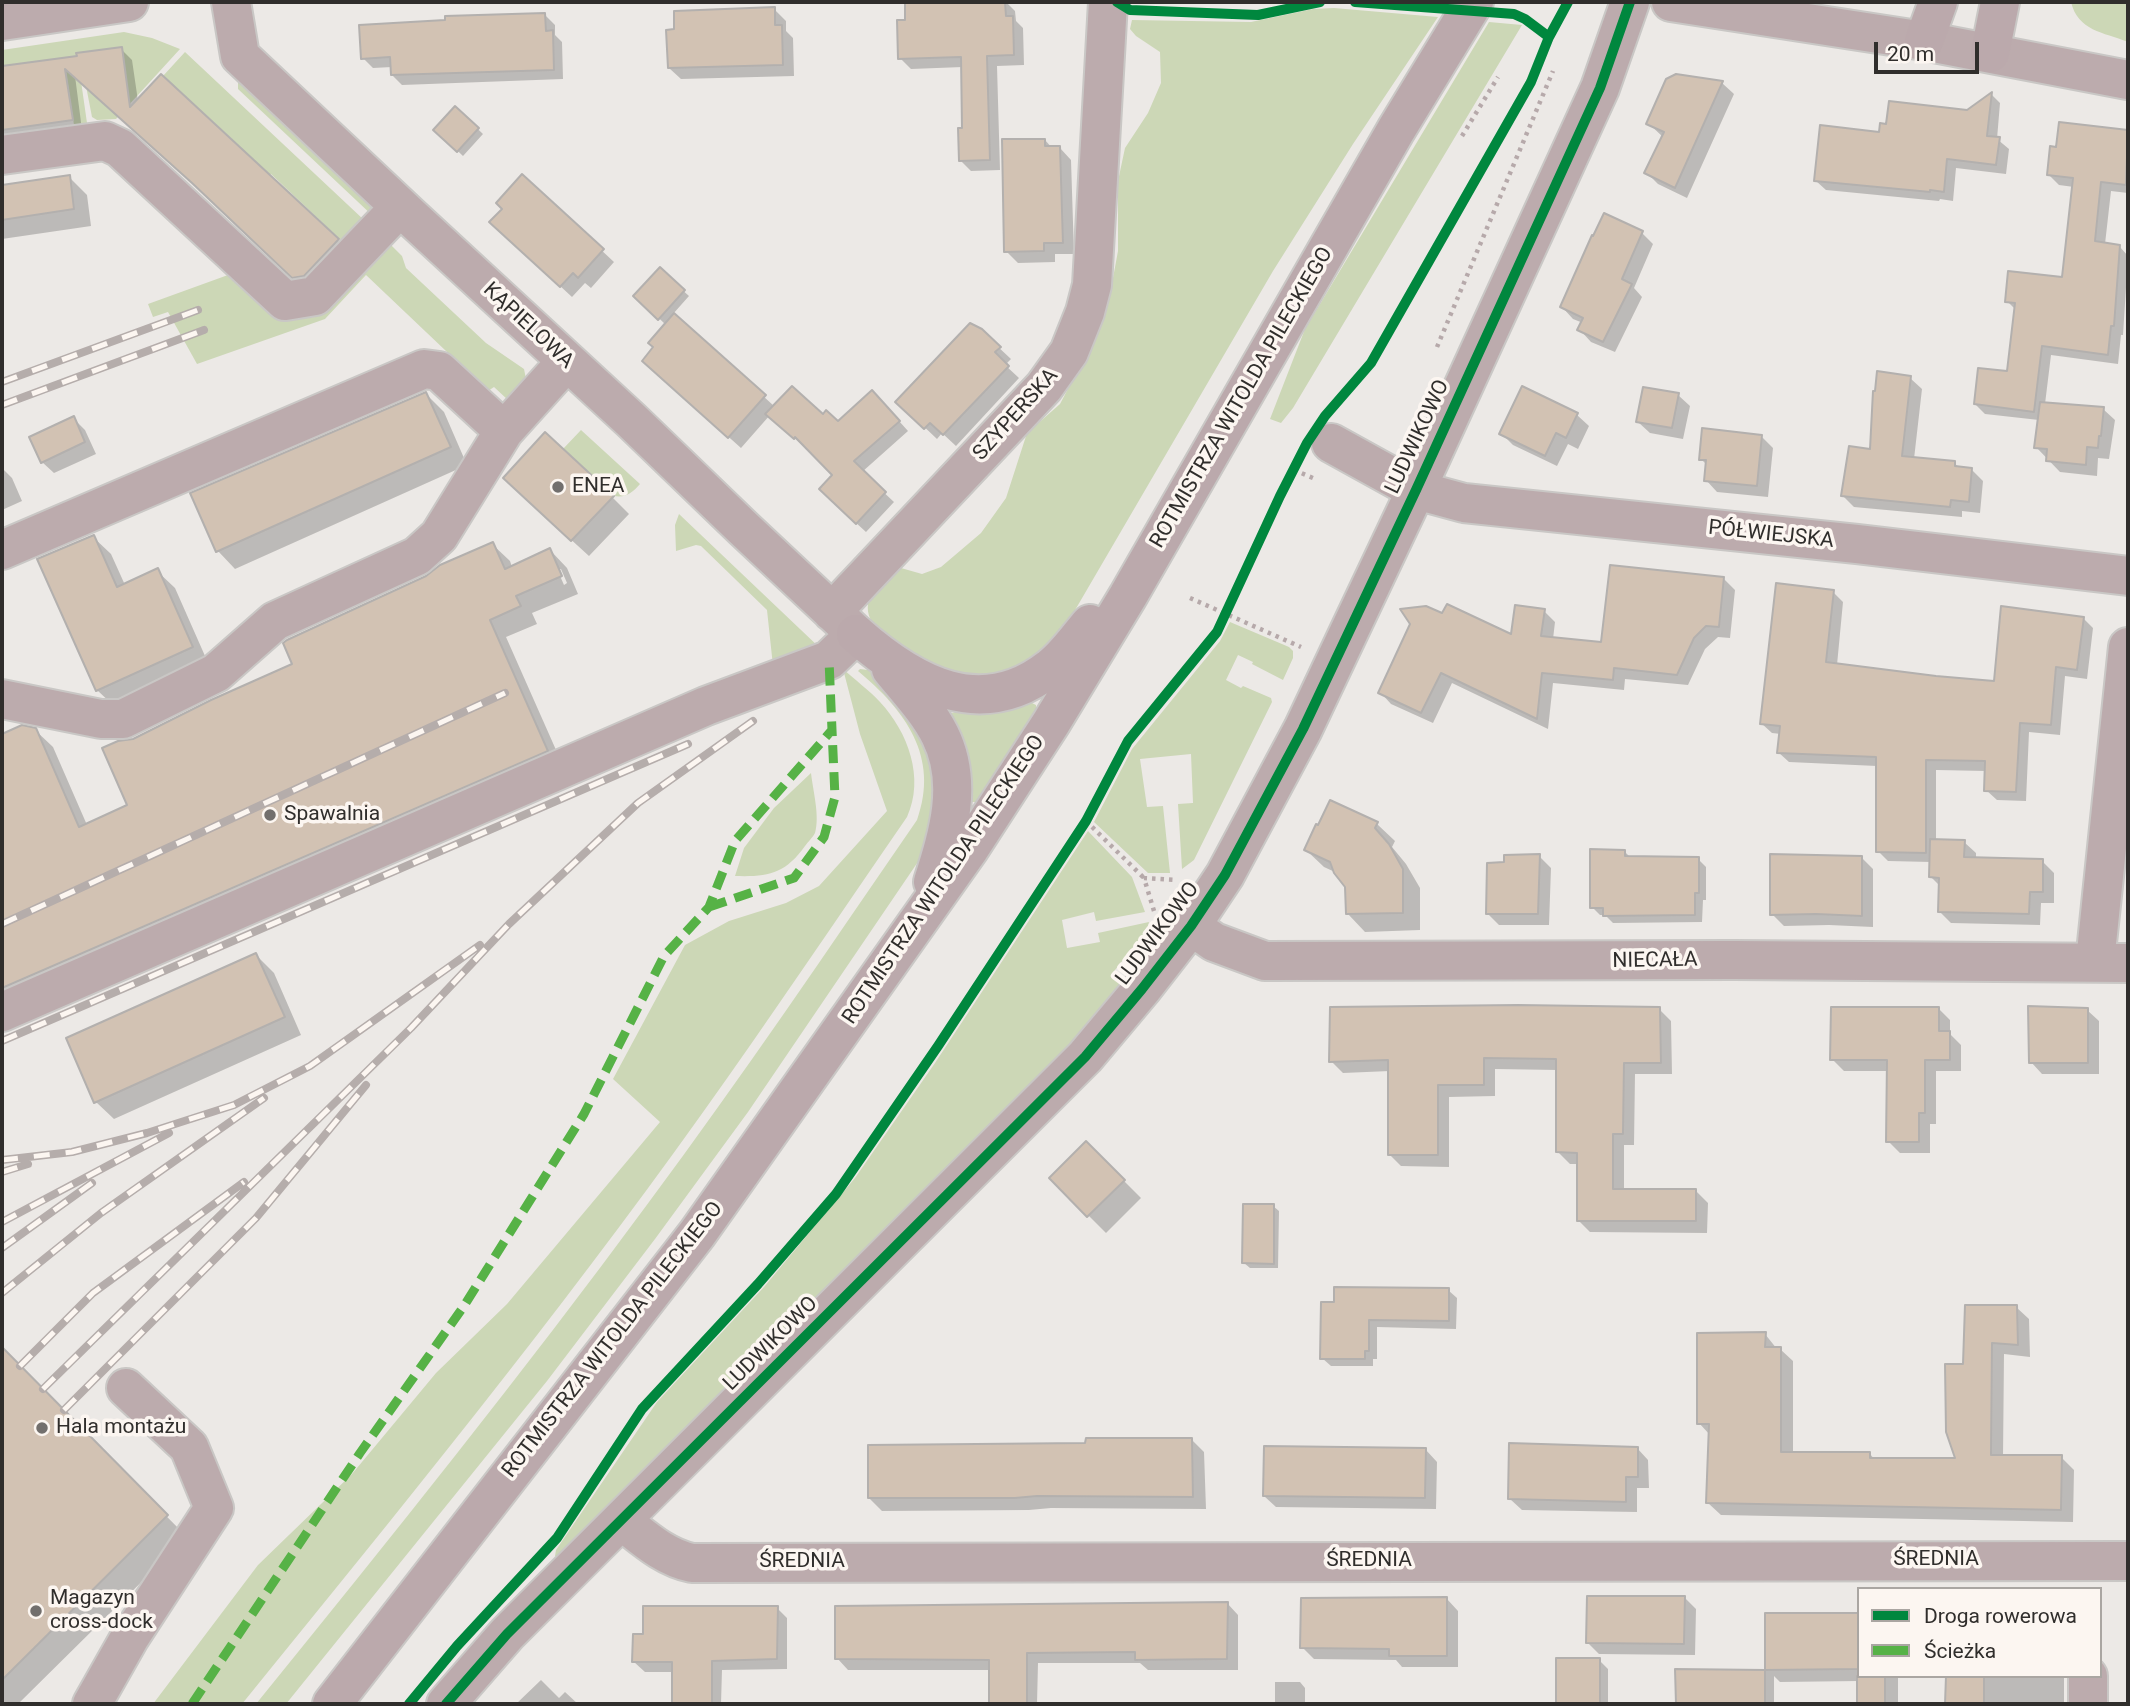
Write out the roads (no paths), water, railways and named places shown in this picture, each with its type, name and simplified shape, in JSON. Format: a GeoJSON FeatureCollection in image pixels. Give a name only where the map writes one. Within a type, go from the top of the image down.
{"type":"FeatureCollection","features":[{"type":"Feature","properties":{"kind":"main road","name":"ROTMISTRZA WITOLDA PILECKIEGO"},"geometry":{"type":"LineString","coordinates":[[332,1704],[697,1234],[970,848],[1051,723],[1128,596],[1390,142],[1474,2]]}},
{"type":"Feature","properties":{"kind":"main road"},"geometry":{"type":"LineString","coordinates":[[1924,41],[1938,2]]}},
{"type":"Feature","properties":{"kind":"main road"},"geometry":{"type":"LineString","coordinates":[[1990,53],[2000,2]]}},
{"type":"Feature","properties":{"kind":"main road"},"geometry":{"type":"LineString","coordinates":[[857,634],[938,688],[960,694],[985,695],[1010,691],[1030,682],[1052,667],[1162,536]]}},
{"type":"Feature","properties":{"kind":"main road"},"geometry":{"type":"LineString","coordinates":[[857,634],[940,734],[953,780],[951,819],[943,850],[932,885],[910,933]]}},
{"type":"Feature","properties":{"kind":"street"},"geometry":{"type":"LineString","coordinates":[[2,21],[130,2]]}},
{"type":"Feature","properties":{"kind":"street","name":"KĄPIELOWA"},"geometry":{"type":"LineString","coordinates":[[231,2],[240,56],[857,634]]}},
{"type":"Feature","properties":{"kind":"street","name":"SZYPERSKA"},"geometry":{"type":"LineString","coordinates":[[2,1012],[706,706],[829,660],[857,634],[1069,352],[1085,312],[1092,285],[1108,2]]}},
{"type":"Feature","properties":{"kind":"street","name":"LUDWIKOWO"},"geometry":{"type":"LineString","coordinates":[[446,1704],[507,1634],[1084,1057],[1191,926],[1240,850],[1303,729],[1600,89],[1630,2]]}},
{"type":"Feature","properties":{"kind":"street"},"geometry":{"type":"LineString","coordinates":[[1671,2],[1924,41],[2128,80]]}},
{"type":"Feature","properties":{"kind":"street"},"geometry":{"type":"LineString","coordinates":[[2,155],[105,141],[120,148],[285,301],[315,296],[400,207]]}},
{"type":"Feature","properties":{"kind":"street"},"geometry":{"type":"LineString","coordinates":[[2,699],[102,719],[123,719],[216,673],[275,621],[417,556],[439,536],[503,431],[567,361]]}},
{"type":"Feature","properties":{"kind":"street"},"geometry":{"type":"LineString","coordinates":[[2,550],[425,369],[439,371],[503,431]]}},
{"type":"Feature","properties":{"kind":"street","name":"PÓŁWIEJSKA"},"geometry":{"type":"LineString","coordinates":[[1331,443],[1416,490],[1464,503],[1857,544],[2128,576]]}},
{"type":"Feature","properties":{"kind":"street"},"geometry":{"type":"LineString","coordinates":[[2111,963],[2128,647]]}},
{"type":"Feature","properties":{"kind":"street","name":"NIECAŁA"},"geometry":{"type":"LineString","coordinates":[[1191,926],[1214,942],[1265,961],[1734,960],[2111,963]]}},
{"type":"Feature","properties":{"kind":"street"},"geometry":{"type":"LineString","coordinates":[[92,1704],[130,1637],[214,1508],[189,1447],[126,1388]]}},
{"type":"Feature","properties":{"kind":"street","name":"ŚREDNIA"},"geometry":{"type":"LineString","coordinates":[[622,1521],[667,1555],[692,1563],[2088,1574],[2128,1561]]}},
{"type":"Feature","properties":{"kind":"street"},"geometry":{"type":"LineString","coordinates":[[2088,1678],[2088,1704]]}},
{"type":"Feature","properties":{"kind":"railway"},"geometry":{"type":"LineString","coordinates":[[2,382],[198,310]]}},
{"type":"Feature","properties":{"kind":"railway"},"geometry":{"type":"LineString","coordinates":[[2,405],[204,330]]}},
{"type":"Feature","properties":{"kind":"railway"},"geometry":{"type":"LineString","coordinates":[[2,924],[505,693]]}},
{"type":"Feature","properties":{"kind":"railway"},"geometry":{"type":"LineString","coordinates":[[43,1389],[411,1028],[509,924],[638,803],[753,721]]}},
{"type":"Feature","properties":{"kind":"railway"},"geometry":{"type":"LineString","coordinates":[[2,1041],[688,744]]}},
{"type":"Feature","properties":{"kind":"railway"},"geometry":{"type":"LineString","coordinates":[[2,1160],[72,1152],[147,1133],[234,1105],[310,1066],[480,945]]}},
{"type":"Feature","properties":{"kind":"railway"},"geometry":{"type":"LineString","coordinates":[[64,1410],[256,1218],[366,1085]]}},
{"type":"Feature","properties":{"kind":"railway"},"geometry":{"type":"LineString","coordinates":[[2,1293],[101,1213],[264,1098]]}},
{"type":"Feature","properties":{"kind":"railway"},"geometry":{"type":"LineString","coordinates":[[2,1222],[169,1133]]}},
{"type":"Feature","properties":{"kind":"railway"},"geometry":{"type":"LineString","coordinates":[[2,1172],[28,1164]]}},
{"type":"Feature","properties":{"kind":"railway"},"geometry":{"type":"LineString","coordinates":[[20,1366],[93,1293],[244,1182]]}},
{"type":"Feature","properties":{"kind":"railway"},"geometry":{"type":"LineString","coordinates":[[2,1248],[92,1183]]}},
{"type":"Feature","properties":{"kind":"place","name":"ENEA"},"geometry":{"type":"Point","coordinates":[558,487]}},
{"type":"Feature","properties":{"kind":"place","name":"Spawalnia"},"geometry":{"type":"Point","coordinates":[270,815]}},
{"type":"Feature","properties":{"kind":"place","name":"Hala montażu"},"geometry":{"type":"Point","coordinates":[42,1428]}},
{"type":"Feature","properties":{"kind":"place","name":"Magazyn cross-dock"},"geometry":{"type":"Point","coordinates":[36,1611]}}]}
